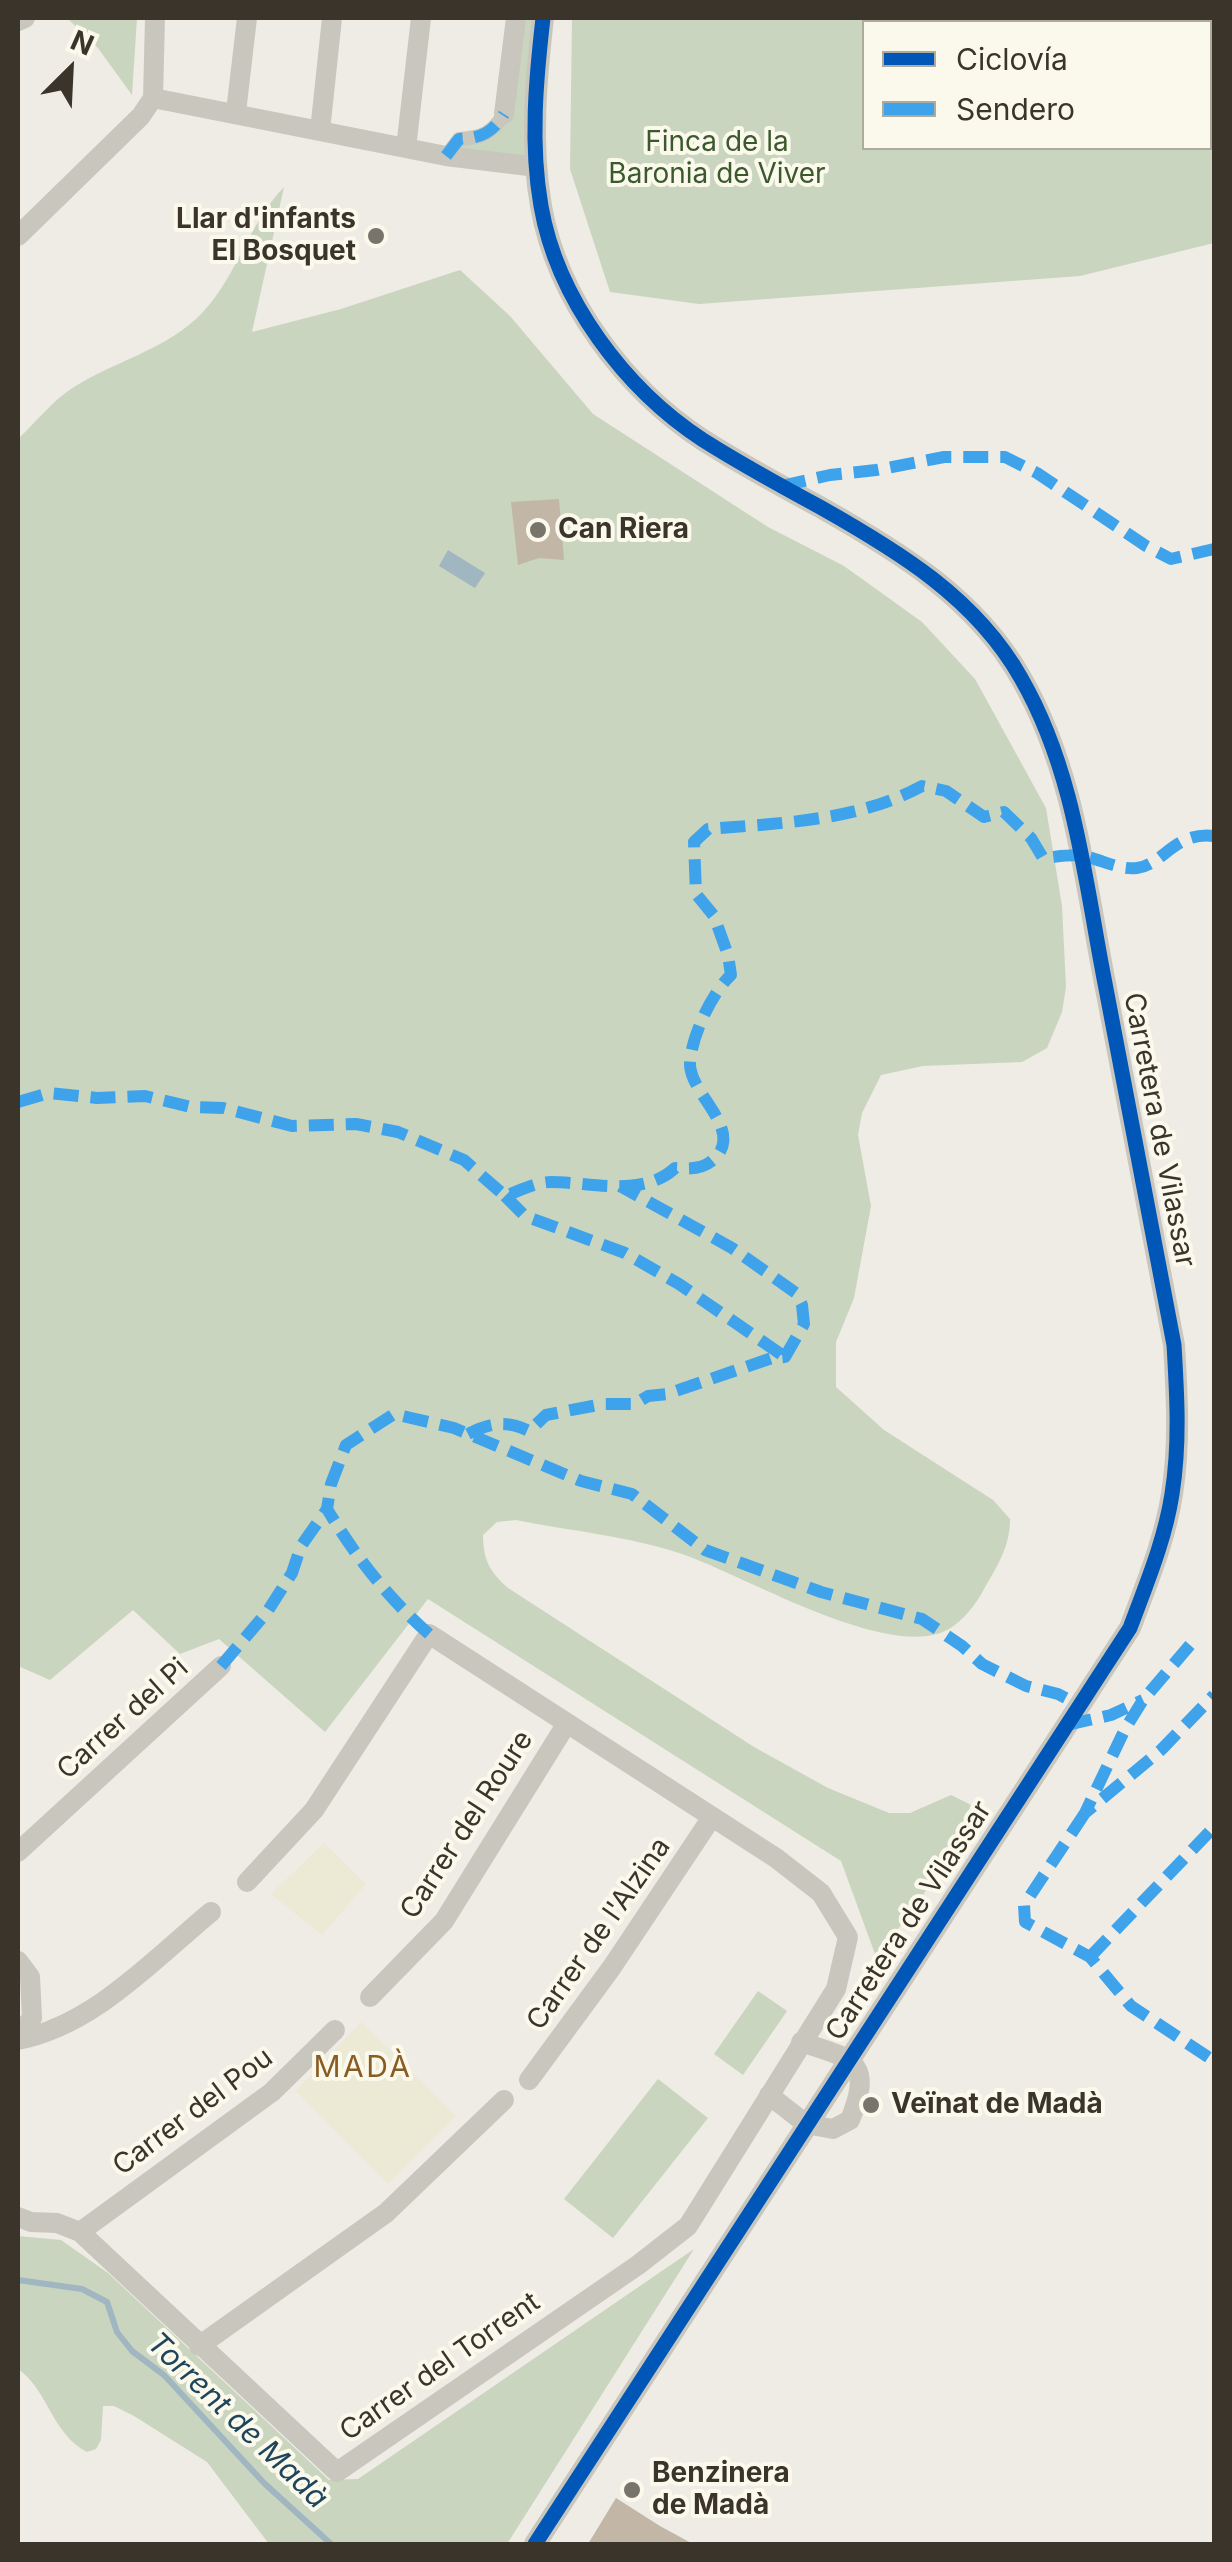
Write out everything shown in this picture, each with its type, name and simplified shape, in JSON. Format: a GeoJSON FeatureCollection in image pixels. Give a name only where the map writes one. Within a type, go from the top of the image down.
{"type":"FeatureCollection","features":[{"type":"Feature","properties":{"kind":"street"},"geometry":{"type":"LineString","coordinates":[[18,21],[25,18]]}},
{"type":"Feature","properties":{"kind":"street"},"geometry":{"type":"LineString","coordinates":[[18,236],[141,116],[153,98],[155,18]]}},
{"type":"Feature","properties":{"kind":"street"},"geometry":{"type":"LineString","coordinates":[[236,112],[247,18]]}},
{"type":"Feature","properties":{"kind":"street"},"geometry":{"type":"LineString","coordinates":[[320,131],[332,18]]}},
{"type":"Feature","properties":{"kind":"street"},"geometry":{"type":"LineString","coordinates":[[406,148],[420,18]]}},
{"type":"Feature","properties":{"kind":"street"},"geometry":{"type":"LineString","coordinates":[[446,156],[460,139],[493,131],[504,114],[516,18]]}},
{"type":"Feature","properties":{"kind":"street","name":"Carretera de Vilassar"},"geometry":{"type":"LineString","coordinates":[[535,2544],[1130,1628],[1155,1563],[1172,1496],[1178,1420],[1174,1345],[1071,805],[1048,732],[1020,676],[996,640],[948,589],[878,540],[700,438],[637,386],[594,332],[561,272],[541,209],[535,118],[543,18]]}},
{"type":"Feature","properties":{"kind":"street"},"geometry":{"type":"LineString","coordinates":[[153,98],[446,156],[537,167]]}},
{"type":"Feature","properties":{"kind":"street","name":"Carrer del Torrent"},"geometry":{"type":"LineString","coordinates":[[80,2232],[338,2472],[638,2265],[688,2226],[836,1989],[848,1937],[821,1893],[776,1858],[429,1634],[314,1810],[247,1882]]}},
{"type":"Feature","properties":{"kind":"street","name":"Carrer del Pi"},"geometry":{"type":"LineString","coordinates":[[18,1852],[221,1666]]}},
{"type":"Feature","properties":{"kind":"street","name":"Carrer del Roure"},"geometry":{"type":"LineString","coordinates":[[370,1997],[444,1921],[566,1723]]}},
{"type":"Feature","properties":{"kind":"street","name":"Carrer de l'Alzina"},"geometry":{"type":"LineString","coordinates":[[529,2080],[612,1967],[712,1817]]}},
{"type":"Feature","properties":{"kind":"street"},"geometry":{"type":"LineString","coordinates":[[18,2038],[36,2036],[94,2008],[211,1912]]}},
{"type":"Feature","properties":{"kind":"street"},"geometry":{"type":"LineString","coordinates":[[18,1961],[30,1977],[32,2018],[18,2038]]}},
{"type":"Feature","properties":{"kind":"street","name":"Carrer del Pou"},"geometry":{"type":"LineString","coordinates":[[80,2232],[272,2092],[334,2030]]}},
{"type":"Feature","properties":{"kind":"street"},"geometry":{"type":"LineString","coordinates":[[769,2094],[806,2124],[833,2130],[850,2120],[861,2094],[859,2073],[849,2058],[802,2042]]}},
{"type":"Feature","properties":{"kind":"street"},"geometry":{"type":"LineString","coordinates":[[199,2346],[386,2213],[504,2100]]}},
{"type":"Feature","properties":{"kind":"street"},"geometry":{"type":"LineString","coordinates":[[18,2217],[31,2222],[56,2222],[80,2232]]}},
{"type":"Feature","properties":{"kind":"green space"},"geometry":{"type":"Polygon","coordinates":[[[67,18],[137,18],[132,95],[98,48],[67,18]]]}},
{"type":"Feature","properties":{"kind":"green space"},"geometry":{"type":"Polygon","coordinates":[[[516,18],[540,18],[533,164],[446,156],[459,139],[493,131],[516,18]]]}},
{"type":"Feature","properties":{"kind":"green space","name":"Finca de la Baronia de Viver"},"geometry":{"type":"Polygon","coordinates":[[[572,18],[1214,18],[1214,243],[1080,276],[699,304],[610,292],[570,169],[572,18]]]}},
{"type":"Feature","properties":{"kind":"green space"},"geometry":{"type":"Polygon","coordinates":[[[284,187],[252,332],[341,309],[460,270],[510,316],[593,414],[768,527],[844,566],[922,622],[975,679],[1046,808],[1062,906],[1066,987],[1062,1012],[1047,1048],[1022,1062],[923,1066],[881,1075],[862,1113],[858,1135],[871,1206],[854,1298],[836,1342],[836,1387],[884,1430],[993,1500],[1010,1519],[1002,1555],[974,1606],[949,1629],[923,1636],[891,1634],[816,1612],[708,1564],[641,1543],[516,1520],[497,1522],[483,1535],[489,1565],[508,1588],[754,1747],[828,1788],[889,1813],[910,1813],[951,1795],[971,1805],[930,1884],[875,1954],[841,1861],[428,1599],[325,1732],[219,1639],[180,1654],[133,1610],[50,1680],[18,1666],[18,439],[74,387],[167,340],[195,320],[221,289],[260,219],[284,187]]]}},
{"type":"Feature","properties":{"kind":"green space"},"geometry":{"type":"Polygon","coordinates":[[[758,1991],[787,2011],[743,2075],[714,2054],[758,1991]]]}},
{"type":"Feature","properties":{"kind":"green space"},"geometry":{"type":"Polygon","coordinates":[[[658,2079],[708,2118],[613,2238],[564,2199],[658,2079]]]}},
{"type":"Feature","properties":{"kind":"green space"},"geometry":{"type":"Polygon","coordinates":[[[18,2236],[61,2240],[108,2273],[329,2480],[358,2479],[694,2249],[507,2544],[269,2544],[207,2462],[134,2416],[114,2406],[103,2406],[101,2440],[96,2449],[87,2452],[65,2434],[37,2389],[18,2369],[18,2236]]]}},
{"type":"Feature","properties":{"kind":"shaded area"},"geometry":{"type":"Polygon","coordinates":[[[324,1843],[366,1884],[322,1935],[271,1894],[324,1843]]]}},
{"type":"Feature","properties":{"kind":"shaded area"},"geometry":{"type":"Polygon","coordinates":[[[361,2022],[456,2116],[388,2184],[296,2091],[361,2022]]]}},
{"type":"Feature","properties":{"kind":"water"},"geometry":{"type":"Polygon","coordinates":[[[448,550],[485,573],[475,588],[439,566],[448,550]]]}},
{"type":"Feature","properties":{"kind":"building","name":"Can Riera"},"geometry":{"type":"Polygon","coordinates":[[[559,499],[564,560],[539,558],[518,565],[511,502],[559,499]]]}},
{"type":"Feature","properties":{"kind":"building"},"geometry":{"type":"Polygon","coordinates":[[[616,2498],[660,2526],[693,2544],[588,2544],[616,2498]]]}},
{"type":"Feature","properties":{"kind":"waterway","name":"Torrent de Madà"},"geometry":{"type":"LineString","coordinates":[[18,2280],[82,2289],[107,2302],[117,2332],[132,2351],[164,2375],[264,2483],[331,2544]]}},
{"type":"Feature","properties":{"kind":"marked path"},"geometry":{"type":"LineString","coordinates":[[446,156],[459,139],[486,133],[504,114]]}},
{"type":"Feature","properties":{"kind":"marked path"},"geometry":{"type":"LineString","coordinates":[[781,486],[944,457],[1005,457],[1037,473],[1171,559],[1214,549]]}},
{"type":"Feature","properties":{"kind":"marked path"},"geometry":{"type":"LineString","coordinates":[[18,1102],[49,1093],[97,1098],[145,1096],[191,1107],[223,1108],[292,1126],[356,1124],[398,1132],[464,1160],[505,1196],[545,1182],[616,1186],[648,1183],[675,1168],[708,1164],[723,1145],[719,1123],[698,1088],[690,1065],[703,1017],[731,975],[714,916],[696,894],[694,842],[708,829],[845,813],[872,807],[922,786],[946,791],[984,817],[1004,812],[1031,838],[1043,858],[1078,855],[1137,868],[1189,838],[1214,836]]}},
{"type":"Feature","properties":{"kind":"marked path"},"geometry":{"type":"LineString","coordinates":[[468,1434],[498,1424],[529,1431],[546,1415],[603,1404],[635,1404],[648,1396],[667,1394],[785,1357],[804,1324],[796,1293],[732,1248],[620,1186]]}},
{"type":"Feature","properties":{"kind":"marked path"},"geometry":{"type":"LineString","coordinates":[[505,1196],[525,1216],[625,1253],[679,1284],[785,1357]]}},
{"type":"Feature","properties":{"kind":"marked path"},"geometry":{"type":"LineString","coordinates":[[429,1634],[373,1576],[327,1509],[331,1484],[346,1445],[394,1414],[454,1428],[581,1481],[632,1494],[705,1550],[821,1592],[922,1619],[982,1664],[1026,1686],[1058,1694],[1079,1705]]}},
{"type":"Feature","properties":{"kind":"marked path"},"geometry":{"type":"LineString","coordinates":[[221,1666],[267,1612],[292,1573],[301,1546],[327,1509]]}},
{"type":"Feature","properties":{"kind":"marked path"},"geometry":{"type":"LineString","coordinates":[[1190,1645],[1143,1700],[1085,1813],[1161,1750],[1214,1695]]}},
{"type":"Feature","properties":{"kind":"marked path"},"geometry":{"type":"LineString","coordinates":[[1067,1725],[1111,1715],[1143,1700]]}},
{"type":"Feature","properties":{"kind":"marked path"},"geometry":{"type":"LineString","coordinates":[[1085,1813],[1024,1905],[1025,1922],[1090,1957],[1131,2006],[1214,2061]]}},
{"type":"Feature","properties":{"kind":"marked path"},"geometry":{"type":"LineString","coordinates":[[1090,1957],[1214,1827]]}},
{"type":"Feature","properties":{"kind":"cycle path"},"geometry":{"type":"LineString","coordinates":[[535,2544],[1130,1628],[1169,1511],[1177,1420],[1174,1345],[1082,859],[1065,785],[1039,712],[1003,649],[958,600],[878,541],[732,458],[674,419],[647,395],[599,339],[562,275],[541,206],[535,135],[543,18]]}},
{"type":"Feature","properties":{"kind":"place","name":"Llar d'infants El Bosquet"},"geometry":{"type":"Point","coordinates":[376,236]}},
{"type":"Feature","properties":{"kind":"place","name":"Can Riera"},"geometry":{"type":"Point","coordinates":[538,530]}},
{"type":"Feature","properties":{"kind":"place","name":"Veïnat de Madà"},"geometry":{"type":"Point","coordinates":[871,2105]}},
{"type":"Feature","properties":{"kind":"place","name":"Benzinera de Madà"},"geometry":{"type":"Point","coordinates":[632,2490]}},
{"type":"Feature","properties":{"kind":"district","name":"MADÀ"},"geometry":{"type":"Point","coordinates":[363,2068]}}]}
